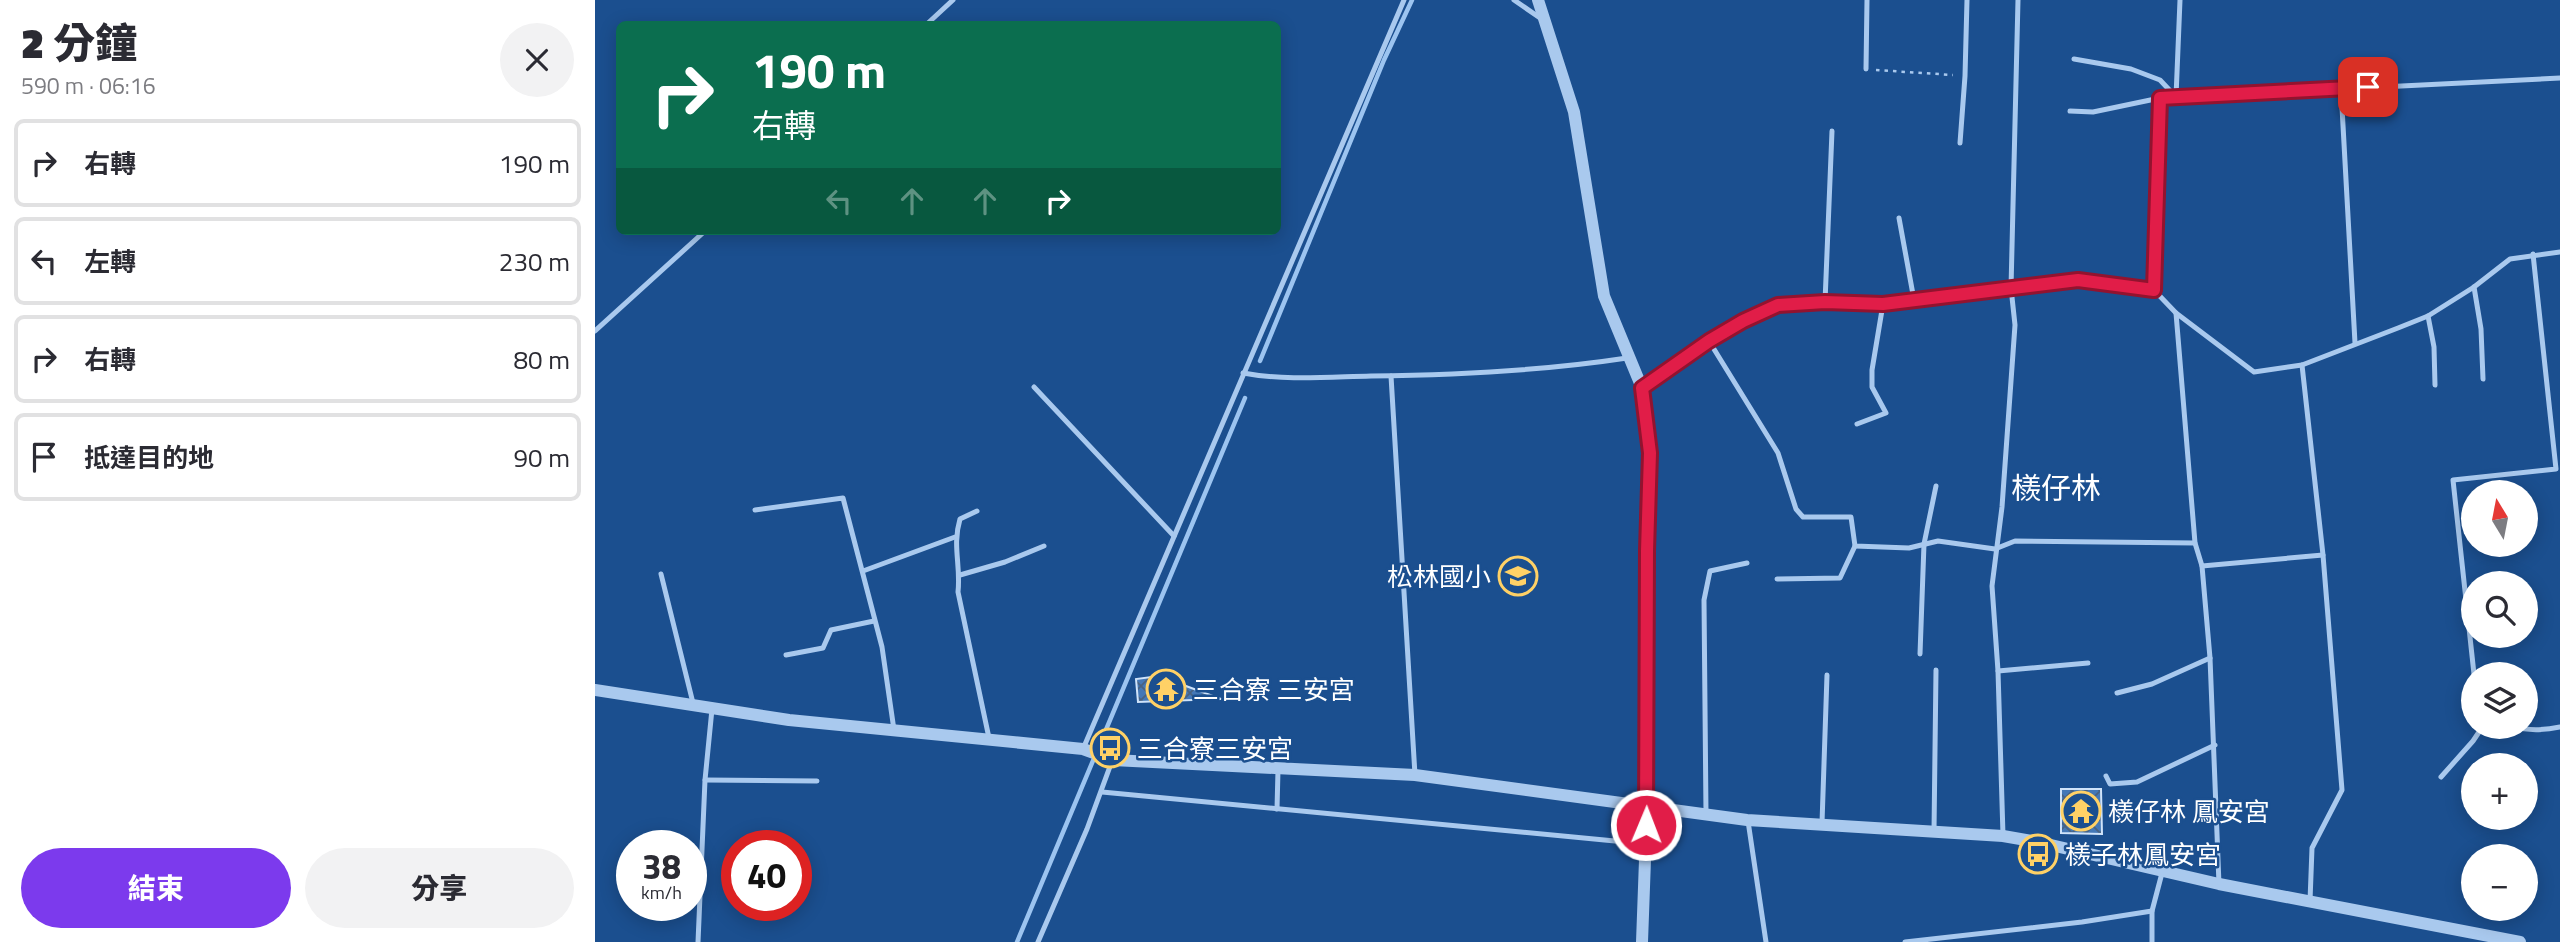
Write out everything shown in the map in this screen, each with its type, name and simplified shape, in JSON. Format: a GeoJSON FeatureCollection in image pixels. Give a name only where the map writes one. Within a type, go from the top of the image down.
{"type":"FeatureCollection","features":[{"type":"Feature","properties":{"kind":"street"},"geometry":{"type":"LineString","coordinates":[[1538,0],[1578,126],[1604,296],[1642,388],[1650,453],[1647,551],[1647,805],[1642,942]]}},
{"type":"Feature","properties":{"kind":"street"},"geometry":{"type":"LineString","coordinates":[[595,690],[712,709],[894,732],[1083,749],[1112,760],[1415,775],[1748,820],[2003,836],[2219,884],[2520,942]]}},
{"type":"Feature","properties":{"kind":"lane"},"geometry":{"type":"LineString","coordinates":[[930,21],[953,0]]}},
{"type":"Feature","properties":{"kind":"lane"},"geometry":{"type":"LineString","coordinates":[[1083,749],[1404,0]]}},
{"type":"Feature","properties":{"kind":"lane"},"geometry":{"type":"LineString","coordinates":[[1514,0],[1545,22]]}},
{"type":"Feature","properties":{"kind":"lane"},"geometry":{"type":"LineString","coordinates":[[1866,69],[1867,0]]}},
{"type":"Feature","properties":{"kind":"lane"},"geometry":{"type":"LineString","coordinates":[[1960,143],[1967,0]]}},
{"type":"Feature","properties":{"kind":"lane"},"geometry":{"type":"LineString","coordinates":[[2003,836],[1998,671],[1992,586],[2002,507],[2015,325],[2011,288],[2018,0]]}},
{"type":"Feature","properties":{"kind":"lane"},"geometry":{"type":"LineString","coordinates":[[2176,97],[2180,0]]}},
{"type":"Feature","properties":{"kind":"lane"},"geometry":{"type":"LineString","coordinates":[[2074,59],[2141,72],[2160,80],[2176,97]]}},
{"type":"Feature","properties":{"kind":"lane"},"geometry":{"type":"LineString","coordinates":[[2070,111],[2093,112],[2160,98],[2560,78]]}},
{"type":"Feature","properties":{"kind":"lane"},"geometry":{"type":"LineString","coordinates":[[2341,89],[2355,343]]}},
{"type":"Feature","properties":{"kind":"lane"},"geometry":{"type":"LineString","coordinates":[[2154,290],[2160,98]]}},
{"type":"Feature","properties":{"kind":"lane"},"geometry":{"type":"LineString","coordinates":[[1825,302],[1832,131]]}},
{"type":"Feature","properties":{"kind":"lane"},"geometry":{"type":"LineString","coordinates":[[1899,218],[1914,300]]}},
{"type":"Feature","properties":{"kind":"lane"},"geometry":{"type":"LineString","coordinates":[[595,331],[701,235]]}},
{"type":"Feature","properties":{"kind":"lane"},"geometry":{"type":"LineString","coordinates":[[1642,388],[1709,341],[1778,305],[1825,302],[1883,304],[2078,280],[2154,290],[2176,313],[2254,372],[2302,365],[2428,316],[2474,287],[2510,259],[2560,252]]}},
{"type":"Feature","properties":{"kind":"lane"},"geometry":{"type":"LineString","coordinates":[[2473,662],[2453,480],[2556,469],[2541,309],[2533,254]]}},
{"type":"Feature","properties":{"kind":"lane"},"geometry":{"type":"LineString","coordinates":[[2474,287],[2483,379]]}},
{"type":"Feature","properties":{"kind":"lane"},"geometry":{"type":"LineString","coordinates":[[1857,424],[1887,413],[1872,387],[1872,370],[1883,304]]}},
{"type":"Feature","properties":{"kind":"lane"},"geometry":{"type":"LineString","coordinates":[[2176,313],[2195,543],[2203,566],[2210,658],[2219,884]]}},
{"type":"Feature","properties":{"kind":"lane"},"geometry":{"type":"LineString","coordinates":[[2428,316],[2434,347],[2435,385]]}},
{"type":"Feature","properties":{"kind":"lane"},"geometry":{"type":"LineString","coordinates":[[1709,341],[1778,453],[1796,509],[1803,517],[1851,517],[1854,547],[1840,578],[1777,579]]}},
{"type":"Feature","properties":{"kind":"lane"},"geometry":{"type":"LineString","coordinates":[[1243,373],[1273,379],[1391,376],[1558,368],[1630,358]]}},
{"type":"Feature","properties":{"kind":"lane"},"geometry":{"type":"LineString","coordinates":[[2302,365],[2323,555],[2342,790],[2312,848],[2310,901]]}},
{"type":"Feature","properties":{"kind":"lane"},"geometry":{"type":"LineString","coordinates":[[1391,376],[1415,775]]}},
{"type":"Feature","properties":{"kind":"lane"},"geometry":{"type":"LineString","coordinates":[[1034,387],[1174,536]]}},
{"type":"Feature","properties":{"kind":"lane"},"geometry":{"type":"LineString","coordinates":[[1920,654],[1924,544],[1936,486]]}},
{"type":"Feature","properties":{"kind":"lane"},"geometry":{"type":"LineString","coordinates":[[755,510],[843,499],[881,647],[894,732]]}},
{"type":"Feature","properties":{"kind":"lane"},"geometry":{"type":"LineString","coordinates":[[977,511],[960,519],[955,537],[960,575],[958,592],[989,740]]}},
{"type":"Feature","properties":{"kind":"lane"},"geometry":{"type":"LineString","coordinates":[[863,571],[955,537]]}},
{"type":"Feature","properties":{"kind":"lane"},"geometry":{"type":"LineString","coordinates":[[1854,547],[1909,548],[1938,541],[1995,549],[2015,541],[2195,543]]}},
{"type":"Feature","properties":{"kind":"lane"},"geometry":{"type":"LineString","coordinates":[[960,575],[1005,562],[1044,546]]}},
{"type":"Feature","properties":{"kind":"lane"},"geometry":{"type":"LineString","coordinates":[[2203,566],[2323,555]]}},
{"type":"Feature","properties":{"kind":"lane"},"geometry":{"type":"LineString","coordinates":[[1706,814],[1704,600],[1710,571],[1747,563]]}},
{"type":"Feature","properties":{"kind":"lane"},"geometry":{"type":"LineString","coordinates":[[661,574],[694,706]]}},
{"type":"Feature","properties":{"kind":"lane"},"geometry":{"type":"LineString","coordinates":[[786,655],[823,648],[831,629],[874,621]]}},
{"type":"Feature","properties":{"kind":"lane"},"geometry":{"type":"LineString","coordinates":[[2117,693],[2152,684],[2210,658]]}},
{"type":"Feature","properties":{"kind":"lane"},"geometry":{"type":"LineString","coordinates":[[1998,671],[2088,663]]}},
{"type":"Feature","properties":{"kind":"lane"},"geometry":{"type":"LineString","coordinates":[[1934,831],[1936,670]]}},
{"type":"Feature","properties":{"kind":"lane"},"geometry":{"type":"LineString","coordinates":[[1822,826],[1827,675]]}},
{"type":"Feature","properties":{"kind":"lane"},"geometry":{"type":"LineString","coordinates":[[698,942],[705,780],[712,709]]}},
{"type":"Feature","properties":{"kind":"lane"},"geometry":{"type":"LineString","coordinates":[[2538,730],[2560,727]]}},
{"type":"Feature","properties":{"kind":"lane"},"geometry":{"type":"LineString","coordinates":[[2441,777],[2474,739]]}},
{"type":"Feature","properties":{"kind":"lane"},"geometry":{"type":"LineString","coordinates":[[2106,776],[2110,784],[2137,782],[2215,745]]}},
{"type":"Feature","properties":{"kind":"lane"},"geometry":{"type":"LineString","coordinates":[[1038,942],[1102,792],[1112,760]]}},
{"type":"Feature","properties":{"kind":"lane"},"geometry":{"type":"LineString","coordinates":[[1276,809],[1278,767]]}},
{"type":"Feature","properties":{"kind":"lane"},"geometry":{"type":"LineString","coordinates":[[705,780],[817,781]]}},
{"type":"Feature","properties":{"kind":"lane"},"geometry":{"type":"LineString","coordinates":[[1102,792],[1646,844]]}},
{"type":"Feature","properties":{"kind":"lane"},"geometry":{"type":"LineString","coordinates":[[1748,820],[1766,942]]}},
{"type":"Feature","properties":{"kind":"lane"},"geometry":{"type":"LineString","coordinates":[[2152,942],[2152,911],[2163,870]]}},
{"type":"Feature","properties":{"kind":"lane"},"geometry":{"type":"LineString","coordinates":[[1905,942],[2082,922],[2152,911]]}},
{"type":"Feature","properties":{"kind":"path"},"geometry":{"type":"LineString","coordinates":[[1866,69],[1965,76]]}},
{"type":"Feature","properties":{"kind":"building","name":"三合寮 三安宮"},"geometry":{"type":"Polygon","coordinates":[[[1159,676],[1221,699],[1138,702],[1136,679],[1159,676]]]}},
{"type":"Feature","properties":{"kind":"building","name":"檨仔林 鳳安宮"},"geometry":{"type":"Polygon","coordinates":[[[2061,789],[2101,789],[2102,834],[2061,833],[2061,789]]]}},
{"type":"Feature","properties":{"kind":"waterway"},"geometry":{"type":"LineString","coordinates":[[1260,361],[1384,60],[1412,0]]}},
{"type":"Feature","properties":{"kind":"waterway"},"geometry":{"type":"LineString","coordinates":[[1017,942],[1245,398]]}},
{"type":"Feature","properties":{"kind":"place","name":"松林國小"},"geometry":{"type":"Point","coordinates":[1518,576]}},
{"type":"Feature","properties":{"kind":"place","name":"三合寮 三安宮"},"geometry":{"type":"Point","coordinates":[1166,689]}},
{"type":"Feature","properties":{"kind":"place","name":"三合寮三安宮"},"geometry":{"type":"Point","coordinates":[1110,748]}},
{"type":"Feature","properties":{"kind":"place","name":"檨仔林 鳳安宮"},"geometry":{"type":"Point","coordinates":[2081,811]}},
{"type":"Feature","properties":{"kind":"place","name":"檨子林鳳安宮"},"geometry":{"type":"Point","coordinates":[2038,854]}},
{"type":"Feature","properties":{"kind":"district","name":"檨仔林"},"geometry":{"type":"Point","coordinates":[2056,488]}},
{"type":"Feature","properties":{"kind":"route"},"geometry":{"type":"LineString","coordinates":[[1646,825],[1650,453],[1642,388],[1709,341],[1778,305],[1825,302],[1883,304],[2078,280],[2154,290],[2160,98],[2368,87]]}}]}
